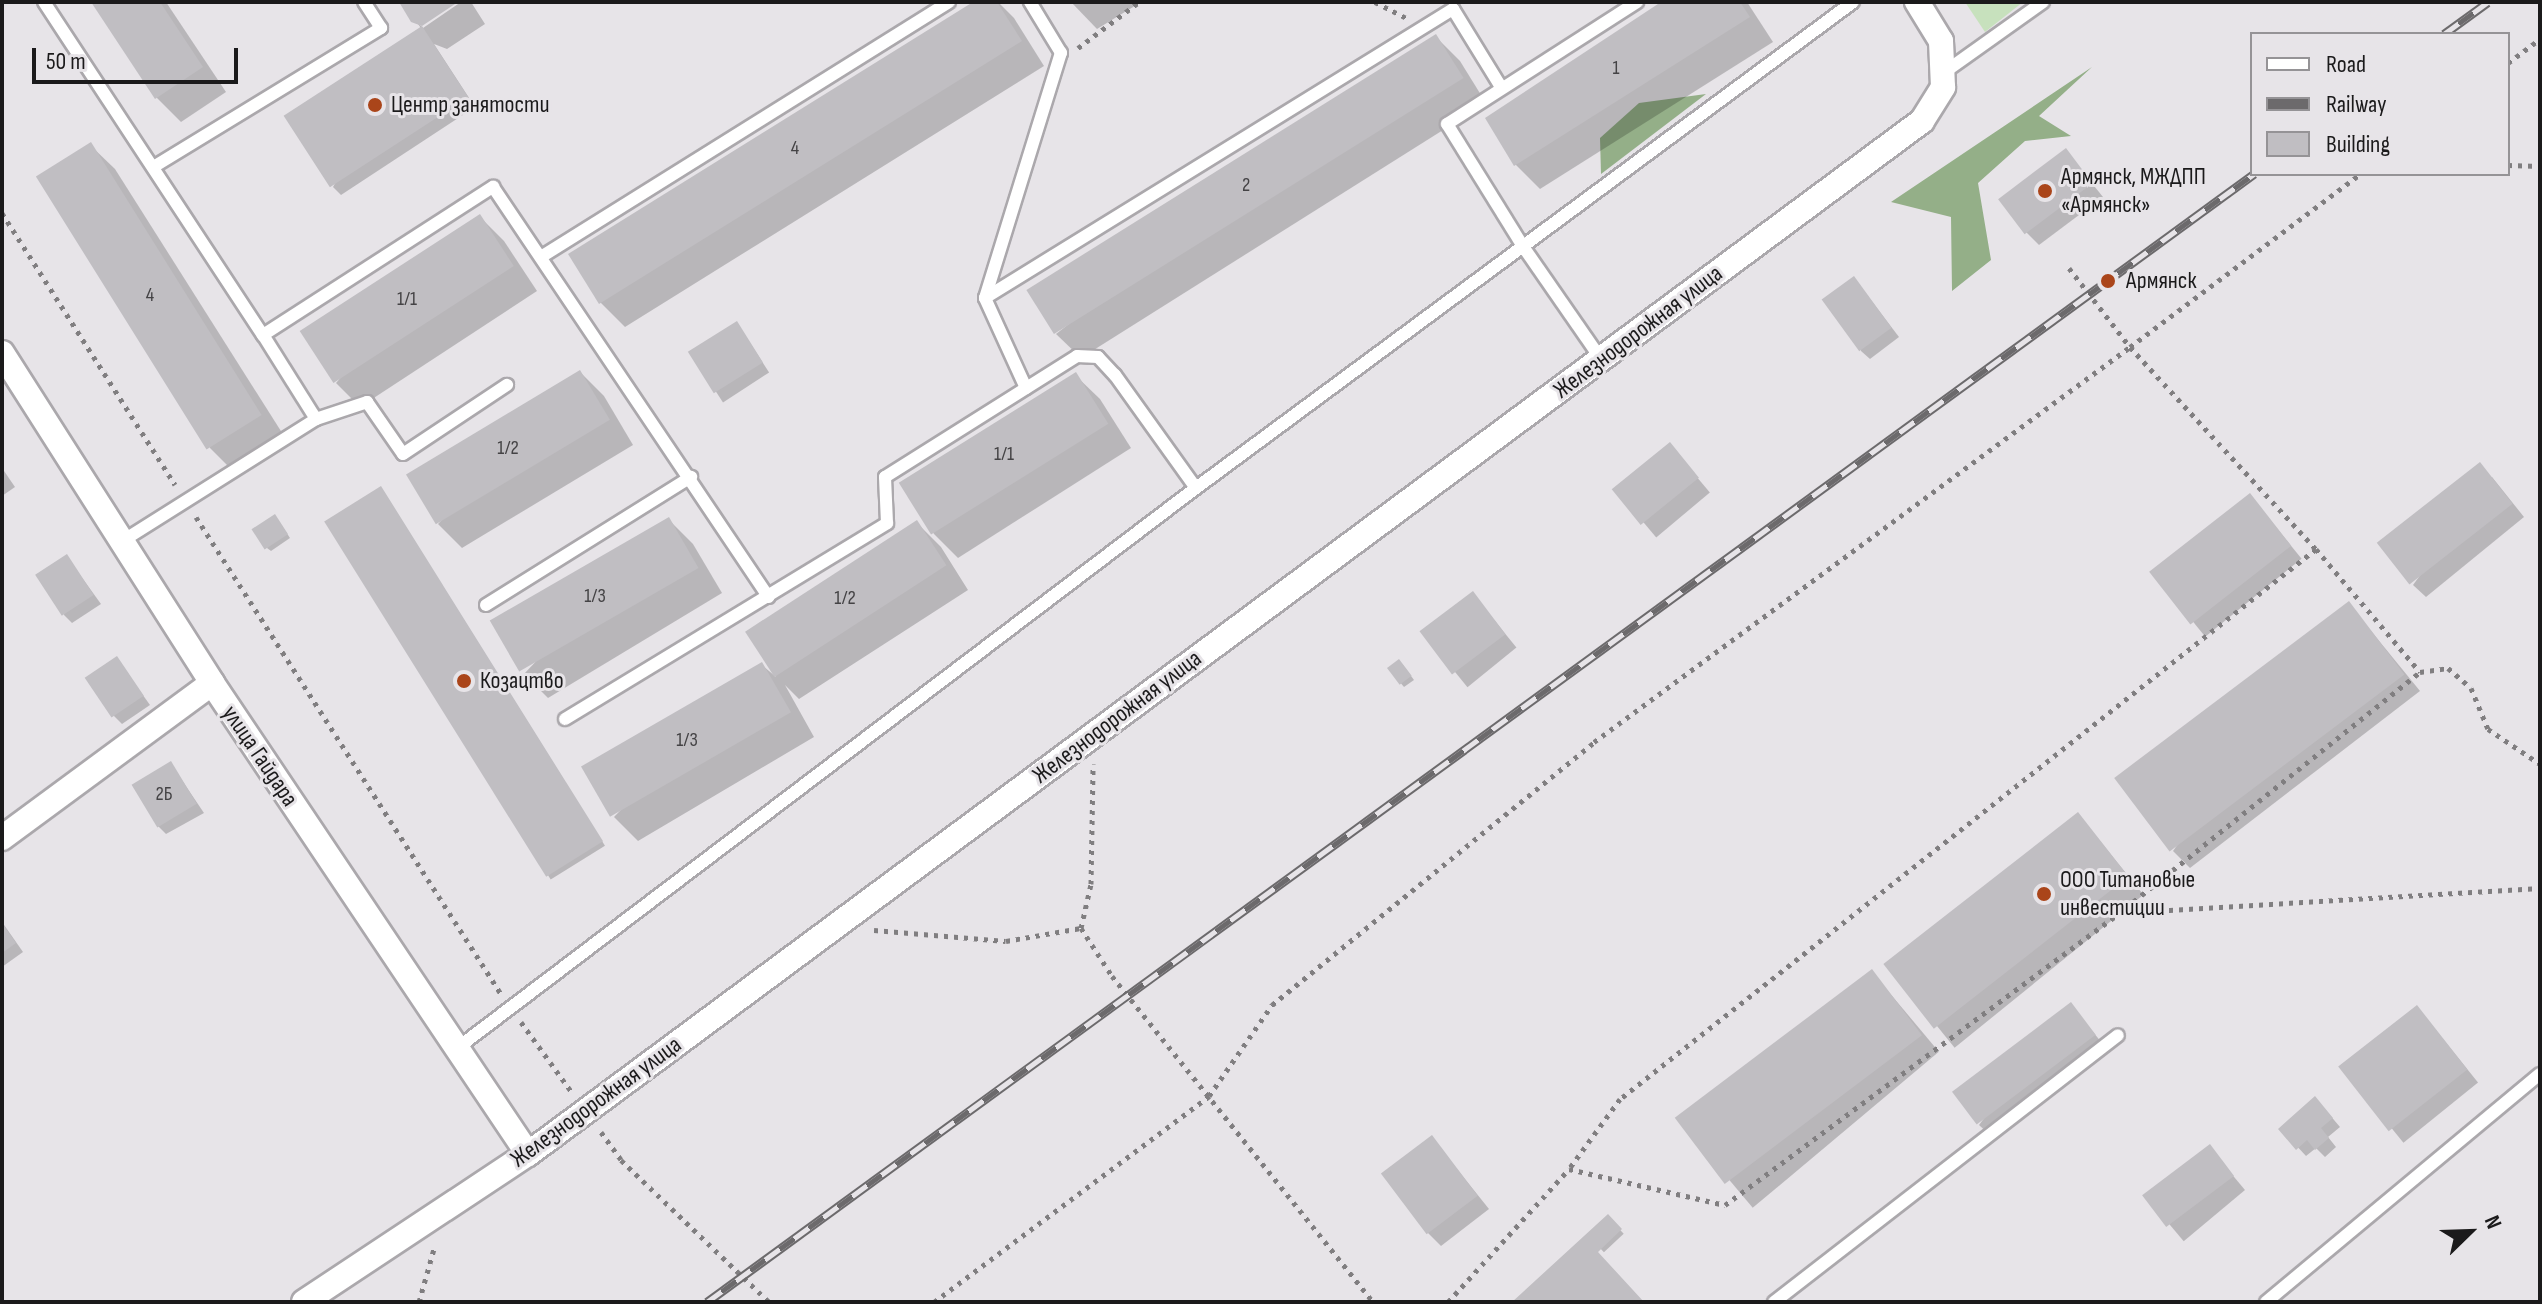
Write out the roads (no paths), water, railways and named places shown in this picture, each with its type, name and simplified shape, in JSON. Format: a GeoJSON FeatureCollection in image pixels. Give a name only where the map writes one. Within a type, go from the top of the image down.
{"type":"FeatureCollection","features":[{"type":"Feature","properties":{"kind":"street"},"geometry":{"type":"LineString","coordinates":[[1917,2],[1941,41],[1942,74]]}},
{"type":"Feature","properties":{"kind":"street","name":"Железнодорожная улица"},"geometry":{"type":"LineString","coordinates":[[304,1302],[528,1154],[1922,121],[1943,87],[1942,74]]}},
{"type":"Feature","properties":{"kind":"street","name":"улица Гайдара"},"geometry":{"type":"LineString","coordinates":[[2,353],[124,540],[212,683],[528,1154]]}},
{"type":"Feature","properties":{"kind":"street"},"geometry":{"type":"LineString","coordinates":[[2,838],[212,683]]}},
{"type":"Feature","properties":{"kind":"lane"},"geometry":{"type":"LineString","coordinates":[[44,2],[155,166],[316,419]]}},
{"type":"Feature","properties":{"kind":"lane"},"geometry":{"type":"LineString","coordinates":[[155,166],[381,28],[364,2]]}},
{"type":"Feature","properties":{"kind":"lane"},"geometry":{"type":"LineString","coordinates":[[541,257],[949,2]]}},
{"type":"Feature","properties":{"kind":"lane"},"geometry":{"type":"LineString","coordinates":[[1026,388],[985,298],[1061,53],[1030,2]]}},
{"type":"Feature","properties":{"kind":"lane"},"geometry":{"type":"LineString","coordinates":[[1601,359],[1524,248],[1447,124],[1637,2]]}},
{"type":"Feature","properties":{"kind":"lane"},"geometry":{"type":"LineString","coordinates":[[456,1049],[1196,488],[1853,2]]}},
{"type":"Feature","properties":{"kind":"lane"},"geometry":{"type":"LineString","coordinates":[[1942,74],[2043,2]]}},
{"type":"Feature","properties":{"kind":"lane"},"geometry":{"type":"LineString","coordinates":[[985,298],[1453,9],[1501,87]]}},
{"type":"Feature","properties":{"kind":"lane"},"geometry":{"type":"LineString","coordinates":[[263,335],[493,187],[769,597]]}},
{"type":"Feature","properties":{"kind":"lane"},"geometry":{"type":"LineString","coordinates":[[565,719],[887,523],[885,477],[1077,356],[1098,357],[1168,444],[1196,488]]}},
{"type":"Feature","properties":{"kind":"lane"},"geometry":{"type":"LineString","coordinates":[[124,540],[316,419],[367,402],[403,454],[507,385]]}},
{"type":"Feature","properties":{"kind":"lane"},"geometry":{"type":"LineString","coordinates":[[486,605],[691,477]]}},
{"type":"Feature","properties":{"kind":"lane"},"geometry":{"type":"LineString","coordinates":[[1774,1302],[2118,1035]]}},
{"type":"Feature","properties":{"kind":"lane"},"geometry":{"type":"LineString","coordinates":[[2266,1302],[2540,1074]]}},
{"type":"Feature","properties":{"kind":"railway"},"geometry":{"type":"LineString","coordinates":[[2447,32],[2488,2]]}},
{"type":"Feature","properties":{"kind":"railway"},"geometry":{"type":"LineString","coordinates":[[707,1302],[2251,176]]}},
{"type":"Feature","properties":{"kind":"place","name":"Центр занятости"},"geometry":{"type":"Point","coordinates":[375,105]}},
{"type":"Feature","properties":{"kind":"place","name":"Армянск, МЖДПП «Армянск»"},"geometry":{"type":"Point","coordinates":[2045,191]}},
{"type":"Feature","properties":{"kind":"place","name":"Армянск"},"geometry":{"type":"Point","coordinates":[2108,281]}},
{"type":"Feature","properties":{"kind":"place","name":"Козацтво"},"geometry":{"type":"Point","coordinates":[464,681]}},
{"type":"Feature","properties":{"kind":"place","name":"ООО Титановые инвестиции"},"geometry":{"type":"Point","coordinates":[2044,894]}}]}
